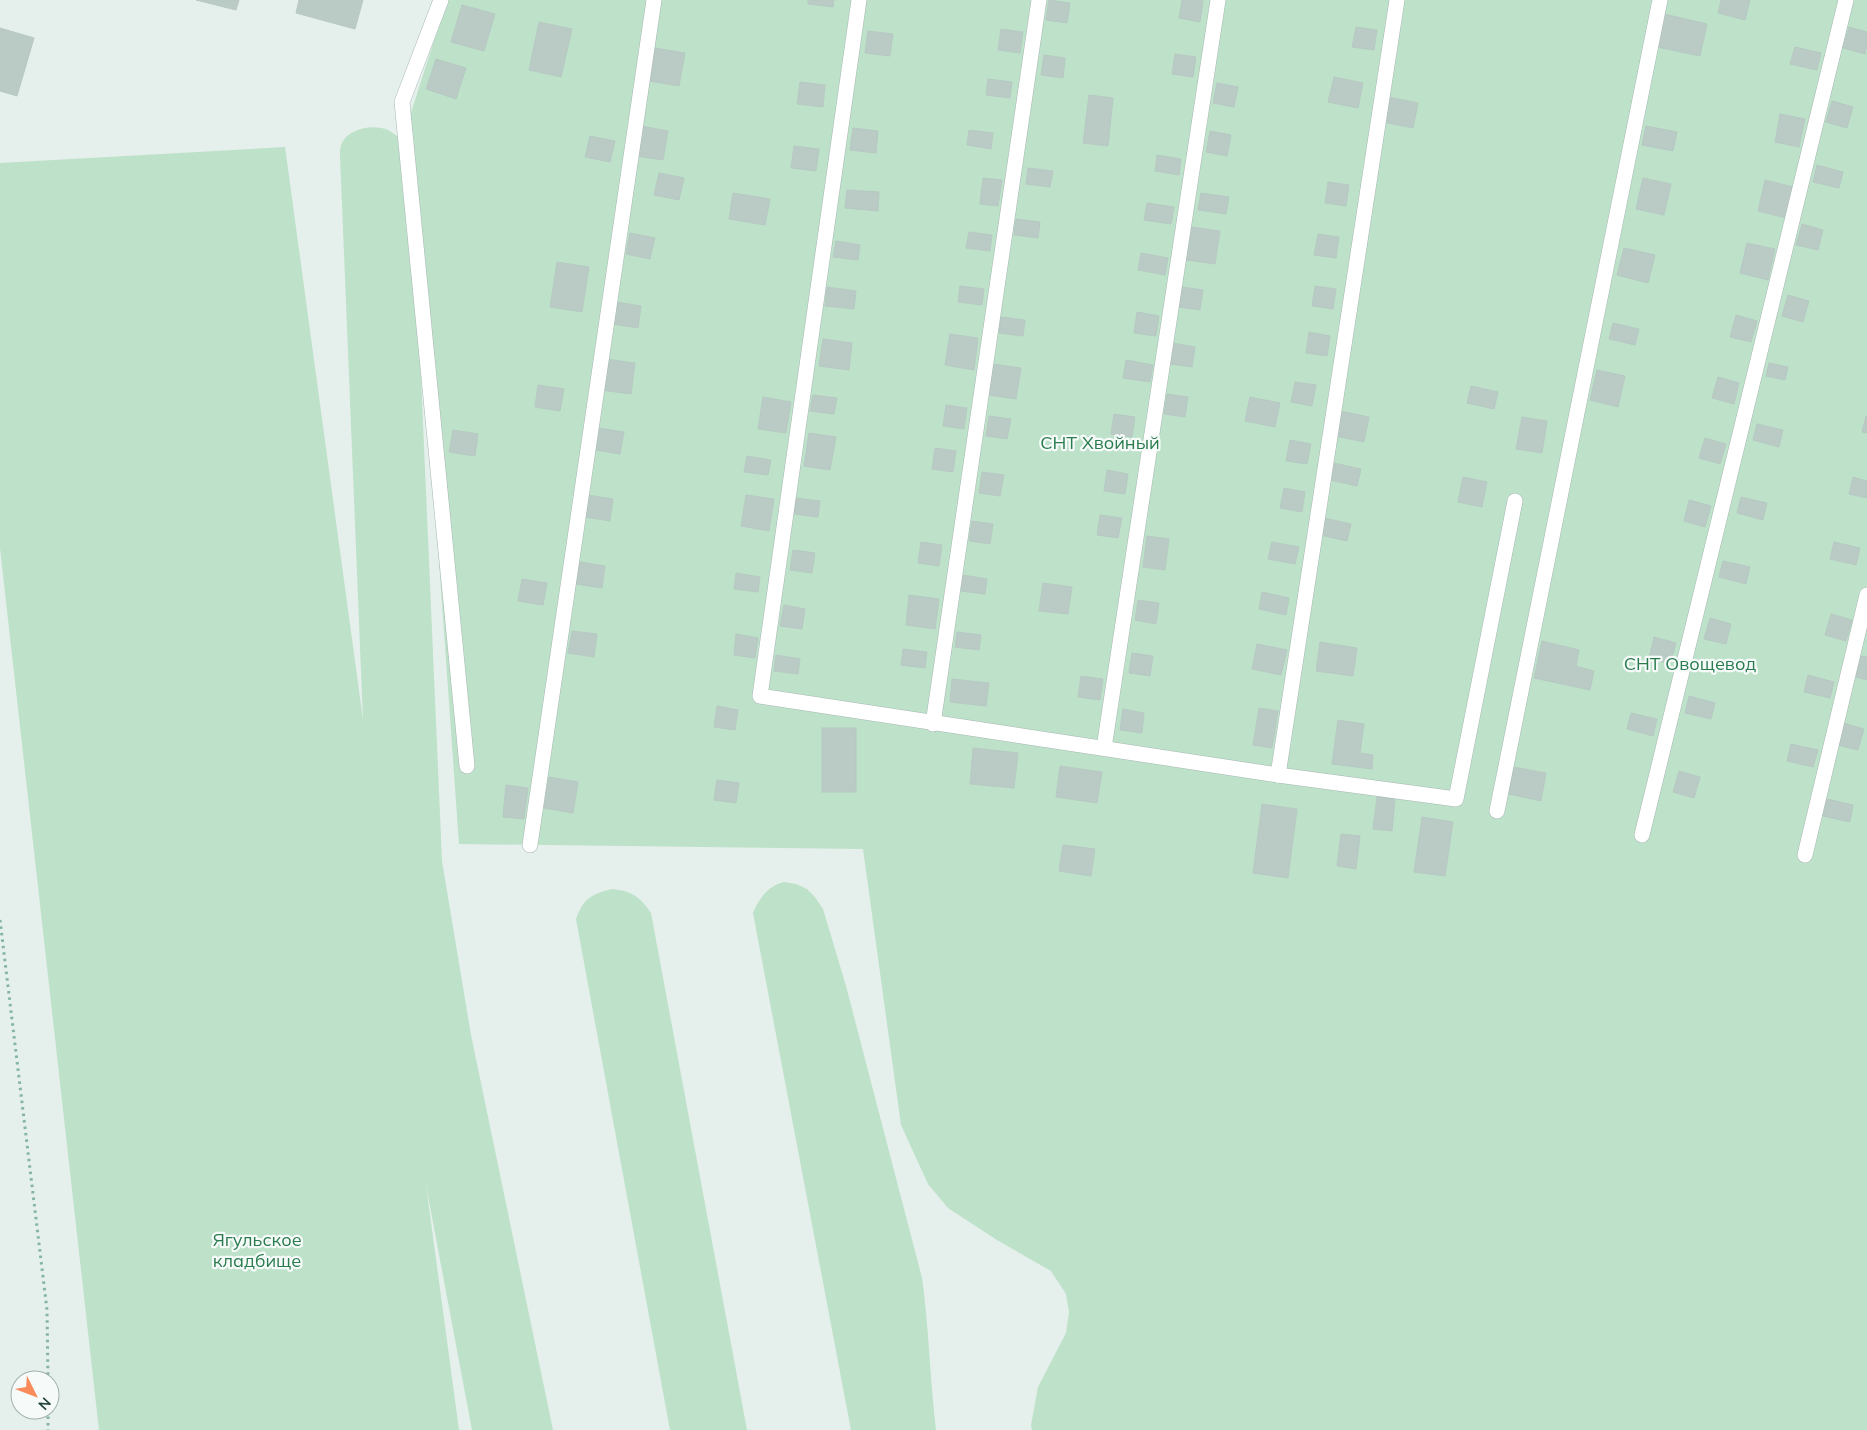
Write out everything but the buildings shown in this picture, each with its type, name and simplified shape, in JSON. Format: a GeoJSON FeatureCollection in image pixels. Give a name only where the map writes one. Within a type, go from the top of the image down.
{"type":"FeatureCollection","features":[{"type":"Feature","properties":{"kind":"street"},"geometry":{"type":"LineString","coordinates":[[441,0],[402,102],[467,766]]}},
{"type":"Feature","properties":{"kind":"street"},"geometry":{"type":"LineString","coordinates":[[530,845],[654,0]]}},
{"type":"Feature","properties":{"kind":"street"},"geometry":{"type":"LineString","coordinates":[[859,0],[760,696],[933,724],[1278,775],[1456,799],[1516,501]]}},
{"type":"Feature","properties":{"kind":"street"},"geometry":{"type":"LineString","coordinates":[[933,724],[1039,0]]}},
{"type":"Feature","properties":{"kind":"street"},"geometry":{"type":"LineString","coordinates":[[1104,748],[1218,0]]}},
{"type":"Feature","properties":{"kind":"street"},"geometry":{"type":"LineString","coordinates":[[1278,775],[1397,0]]}},
{"type":"Feature","properties":{"kind":"street"},"geometry":{"type":"LineString","coordinates":[[1498,812],[1660,0]]}},
{"type":"Feature","properties":{"kind":"street"},"geometry":{"type":"LineString","coordinates":[[1642,835],[1846,0]]}},
{"type":"Feature","properties":{"kind":"street"},"geometry":{"type":"LineString","coordinates":[[1805,855],[1867,595]]}},
{"type":"Feature","properties":{"kind":"path"},"geometry":{"type":"LineString","coordinates":[[0,920],[47,1310],[48,1370]]}},
{"type":"Feature","properties":{"kind":"green space"},"geometry":{"type":"Polygon","coordinates":[[[447,0],[1867,0],[1867,1430],[1032,1430],[1031,1425],[1038,1387],[1066,1333],[1069,1312],[1066,1294],[1051,1271],[997,1240],[948,1208],[928,1184],[901,1125],[863,849],[459,844],[413,193],[442,861],[471,1035],[553,1430],[472,1430],[426,1185],[459,1430],[99,1430],[0,548],[0,163],[285,147],[363,720],[340,149],[345,138],[362,129],[382,128],[398,137],[408,122],[447,0]]]}},
{"type":"Feature","properties":{"kind":"green space"},"geometry":{"type":"Polygon","coordinates":[[[784,882],[796,884],[807,889],[823,909],[846,986],[922,1278],[936,1430],[851,1430],[753,913],[765,893],[773,886],[784,882]]]}},
{"type":"Feature","properties":{"kind":"green space"},"geometry":{"type":"Polygon","coordinates":[[[612,889],[625,891],[635,896],[651,913],[747,1430],[670,1430],[576,919],[589,898],[612,889]]]}},
{"type":"Feature","properties":{"kind":"park label","name":"СНТ Хвойный"},"geometry":{"type":"Point","coordinates":[1100,442]}},
{"type":"Feature","properties":{"kind":"park label","name":"СНТ Овощевод"},"geometry":{"type":"Point","coordinates":[1690,663]}},
{"type":"Feature","properties":{"kind":"park label","name":"Ягульское кладбище"},"geometry":{"type":"Point","coordinates":[257,1249]}}]}
